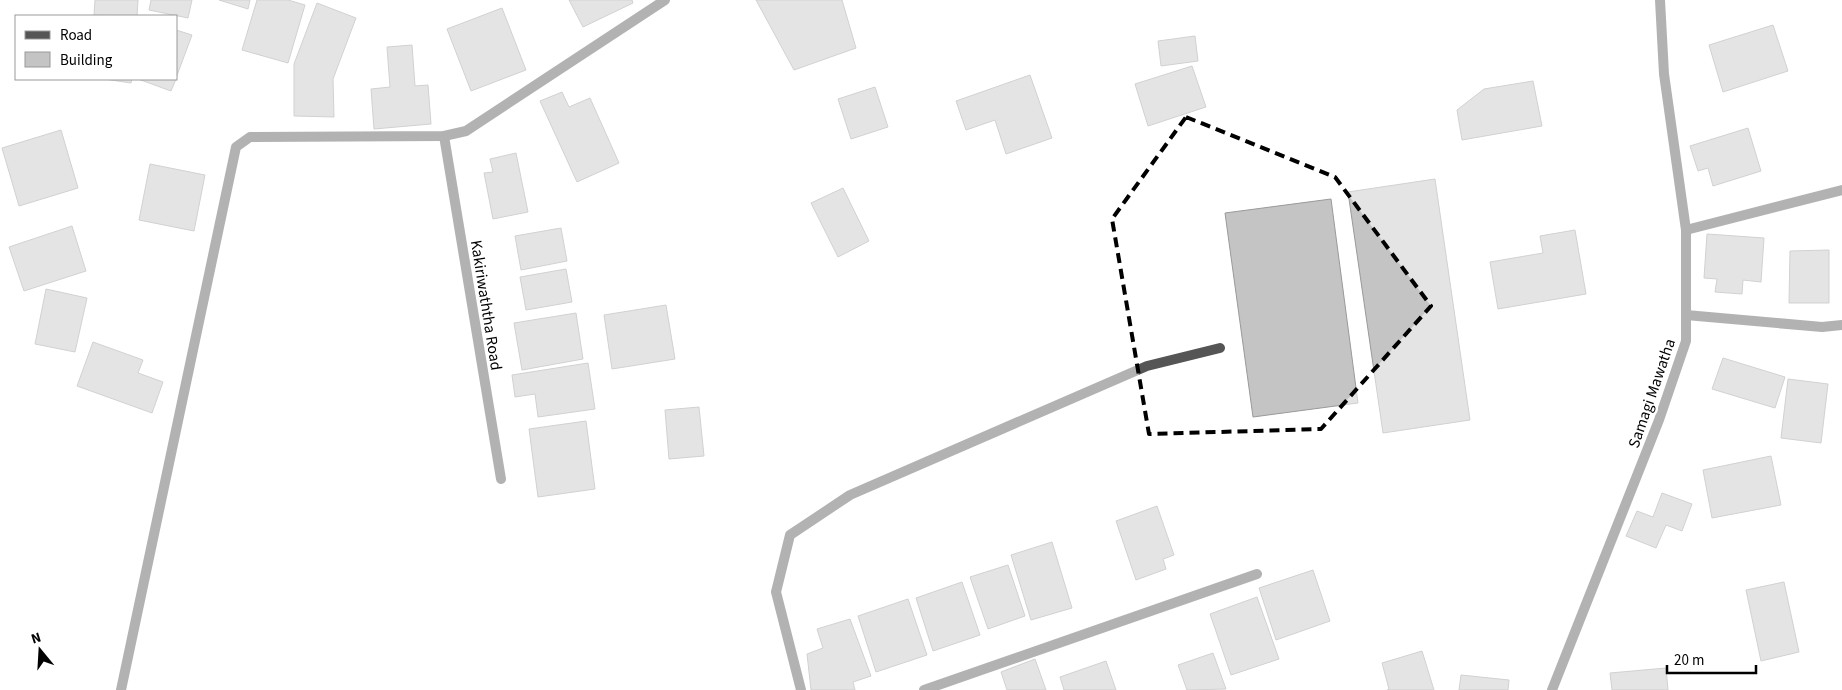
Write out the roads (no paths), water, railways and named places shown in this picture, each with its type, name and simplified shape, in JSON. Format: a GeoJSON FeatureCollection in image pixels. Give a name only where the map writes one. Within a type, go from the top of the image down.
{"type":"FeatureCollection","features":[{"type":"Feature","properties":{"kind":"street"},"geometry":{"type":"LineString","coordinates":[[121,690],[236,147],[250,137],[444,136],[466,131],[665,0]]}},
{"type":"Feature","properties":{"kind":"street","name":"Samagi Mawatha"},"geometry":{"type":"LineString","coordinates":[[1552,690],[1660,420],[1686,341],[1686,230],[1664,74],[1660,0]]}},
{"type":"Feature","properties":{"kind":"street","name":"Kakiriwaththa Road"},"geometry":{"type":"LineString","coordinates":[[444,136],[501,479]]}},
{"type":"Feature","properties":{"kind":"street"},"geometry":{"type":"LineString","coordinates":[[1686,230],[1842,190]]}},
{"type":"Feature","properties":{"kind":"street"},"geometry":{"type":"LineString","coordinates":[[1686,315],[1822,327],[1842,325]]}},
{"type":"Feature","properties":{"kind":"street"},"geometry":{"type":"LineString","coordinates":[[801,690],[776,592],[790,535],[850,494],[1147,366],[1220,348]]}},
{"type":"Feature","properties":{"kind":"street"},"geometry":{"type":"LineString","coordinates":[[924,690],[1258,574]]}}]}
